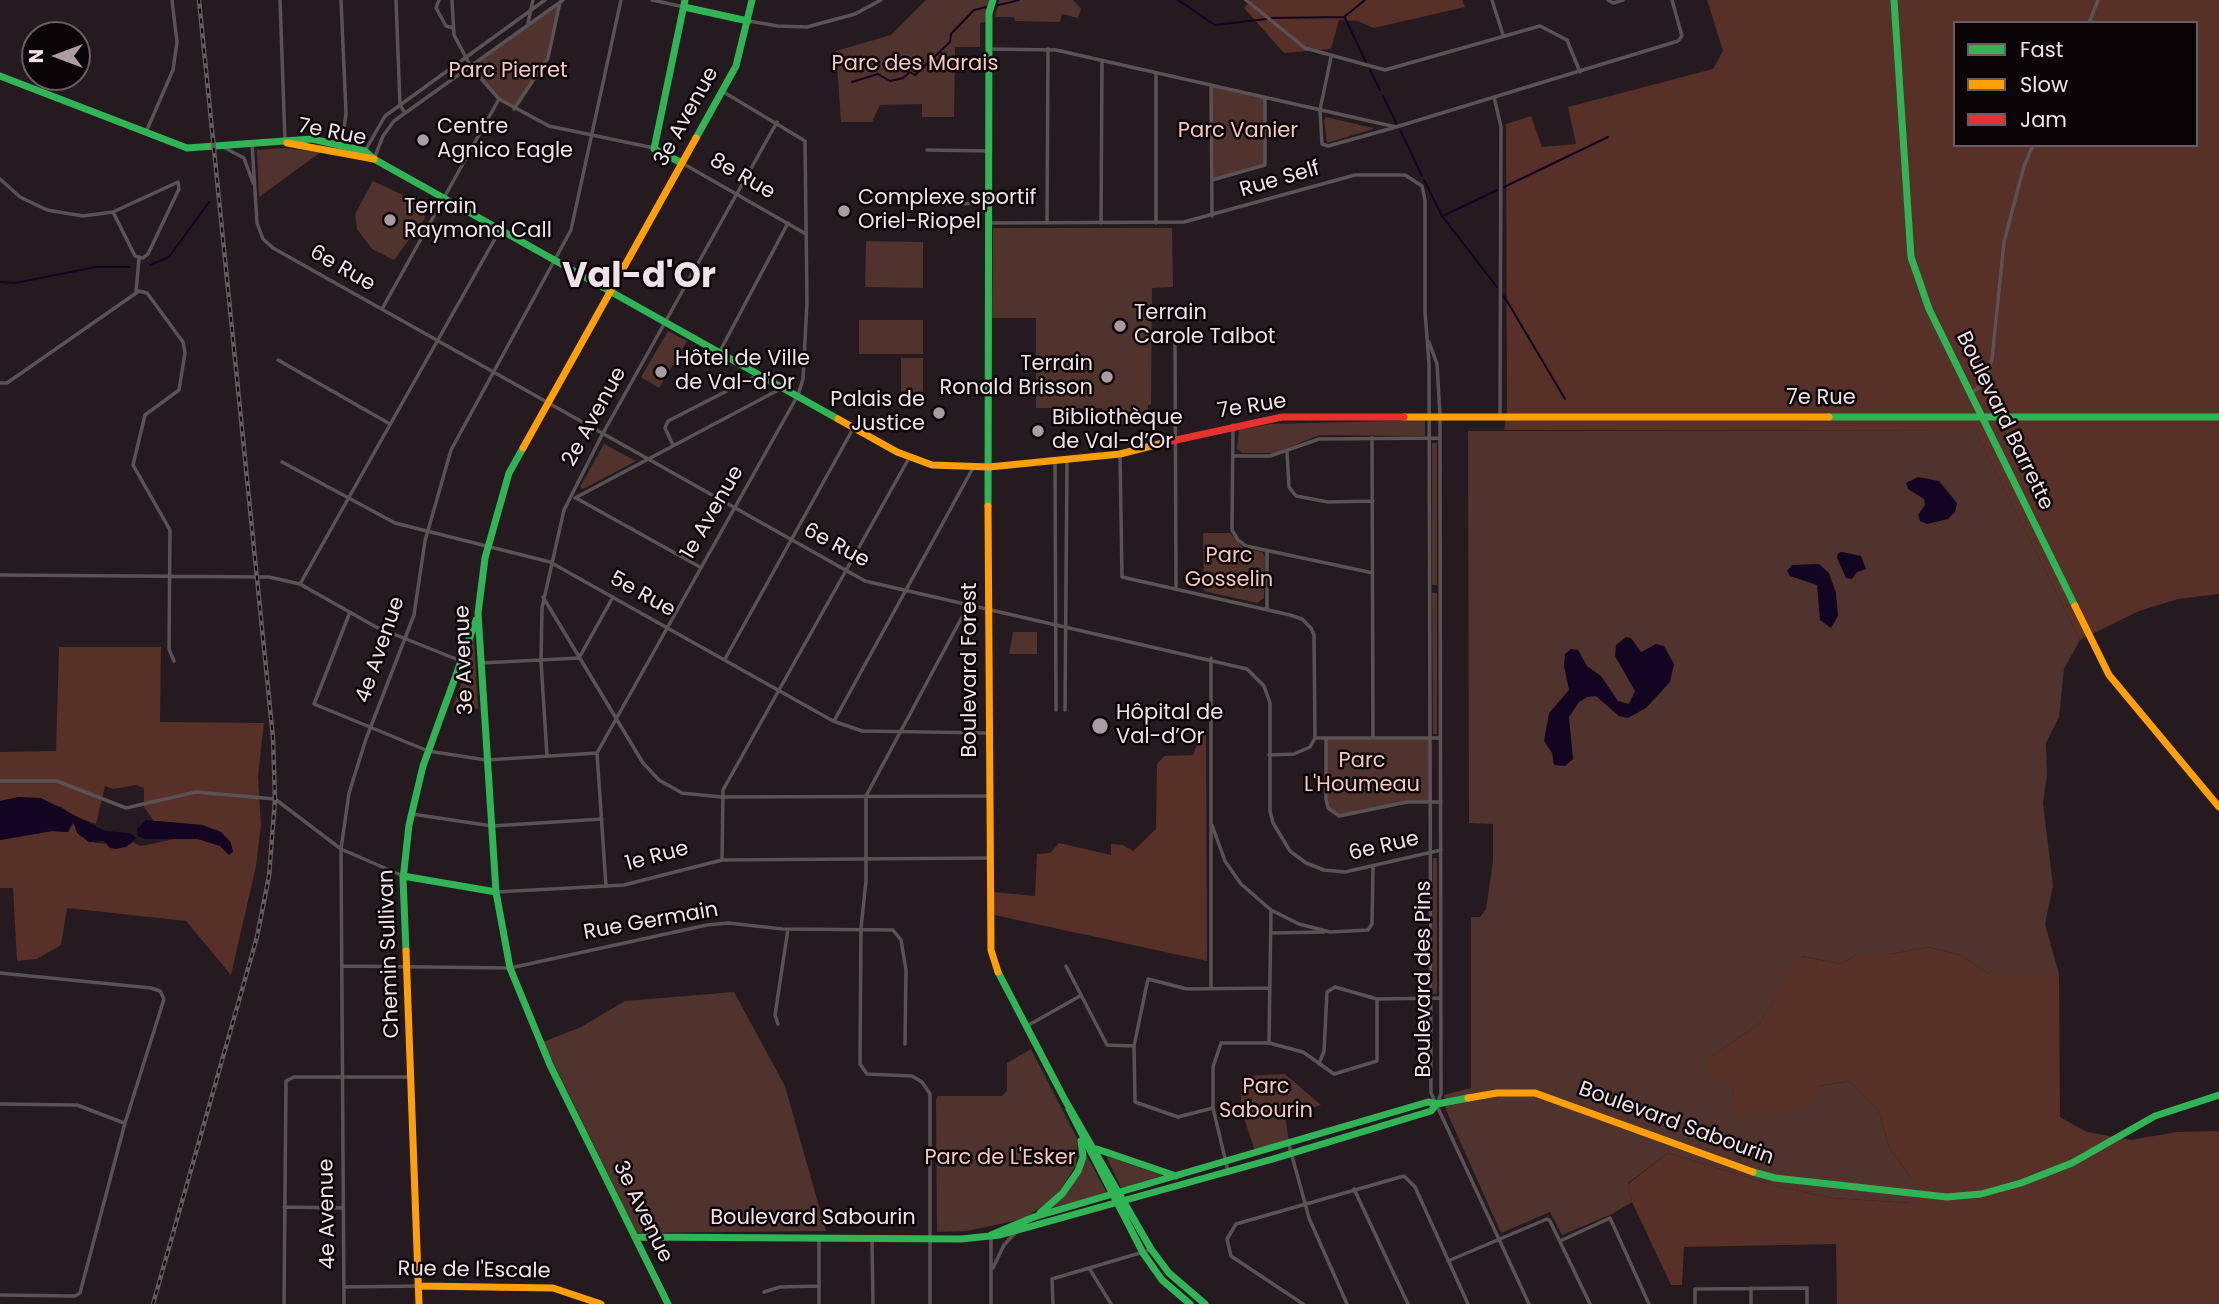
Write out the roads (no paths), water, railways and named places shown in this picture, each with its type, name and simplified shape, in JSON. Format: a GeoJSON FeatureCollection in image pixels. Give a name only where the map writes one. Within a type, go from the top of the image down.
{"type":"FeatureCollection","features":[{"type":"Feature","properties":{"kind":"street"},"geometry":{"type":"LineString","coordinates":[[145,133],[173,70],[177,42],[172,0]]}},
{"type":"Feature","properties":{"kind":"street"},"geometry":{"type":"LineString","coordinates":[[280,0],[285,142]]}},
{"type":"Feature","properties":{"kind":"street"},"geometry":{"type":"LineString","coordinates":[[341,0],[346,113],[341,147]]}},
{"type":"Feature","properties":{"kind":"street"},"geometry":{"type":"LineString","coordinates":[[396,0],[400,105],[405,113]]}},
{"type":"Feature","properties":{"kind":"street","name":"8e Rue"},"geometry":{"type":"LineString","coordinates":[[439,0],[436,8],[446,26],[453,28],[471,67],[499,99],[514,110],[549,125],[654,149],[806,234]]}},
{"type":"Feature","properties":{"kind":"street"},"geometry":{"type":"LineString","coordinates":[[452,0],[453,28]]}},
{"type":"Feature","properties":{"kind":"street"},"geometry":{"type":"LineString","coordinates":[[528,25],[533,0]]}},
{"type":"Feature","properties":{"kind":"street"},"geometry":{"type":"LineString","coordinates":[[365,151],[378,124],[400,105],[545,0]]}},
{"type":"Feature","properties":{"kind":"street","name":"4e Avenue"},"geometry":{"type":"LineString","coordinates":[[344,1304],[341,849],[349,793],[370,728],[414,615],[427,531],[451,450],[573,226],[621,0]]}},
{"type":"Feature","properties":{"kind":"street"},"geometry":{"type":"LineString","coordinates":[[652,0],[684,4],[748,21],[807,27],[855,14],[881,0]]}},
{"type":"Feature","properties":{"kind":"street","name":"3e Avenue"},"geometry":{"type":"LineString","coordinates":[[668,1304],[550,1065],[510,968],[496,892],[478,613],[488,545],[509,473],[739,59],[752,0]]}},
{"type":"Feature","properties":{"kind":"street","name":"Boulevard Forest"},"geometry":{"type":"LineString","coordinates":[[993,0],[989,13],[988,733],[991,950],[995,965],[1065,1100],[1081,1138],[1162,1280],[1190,1304]]}},
{"type":"Feature","properties":{"kind":"street"},"geometry":{"type":"LineString","coordinates":[[1246,0],[1305,48],[1385,70],[1540,26],[1567,40],[1580,72]]}},
{"type":"Feature","properties":{"kind":"street"},"geometry":{"type":"LineString","coordinates":[[1492,0],[1503,35]]}},
{"type":"Feature","properties":{"kind":"street"},"geometry":{"type":"LineString","coordinates":[[1608,0],[1623,0]]}},
{"type":"Feature","properties":{"kind":"street"},"geometry":{"type":"LineString","coordinates":[[1331,57],[1320,110],[1322,144],[1328,146],[1678,41],[1682,36],[1672,0]]}},
{"type":"Feature","properties":{"kind":"street","name":"Boulevard Barrette"},"geometry":{"type":"LineString","coordinates":[[1894,0],[1911,257],[1929,309],[2109,675],[2219,807]]}},
{"type":"Feature","properties":{"kind":"street"},"geometry":{"type":"LineString","coordinates":[[2090,21],[2098,0]]}},
{"type":"Feature","properties":{"kind":"street"},"geometry":{"type":"LineString","coordinates":[[374,159],[389,127],[405,113],[562,1]]}},
{"type":"Feature","properties":{"kind":"street"},"geometry":{"type":"LineString","coordinates":[[514,110],[548,58],[562,1]]}},
{"type":"Feature","properties":{"kind":"street"},"geometry":{"type":"LineString","coordinates":[[654,149],[684,4]]}},
{"type":"Feature","properties":{"kind":"street"},"geometry":{"type":"LineString","coordinates":[[989,49],[1048,49],[1396,127]]}},
{"type":"Feature","properties":{"kind":"street"},"geometry":{"type":"LineString","coordinates":[[1047,223],[1048,49]]}},
{"type":"Feature","properties":{"kind":"street"},"geometry":{"type":"LineString","coordinates":[[1101,223],[1102,60]]}},
{"type":"Feature","properties":{"kind":"street"},"geometry":{"type":"LineString","coordinates":[[1156,73],[1156,223]]}},
{"type":"Feature","properties":{"kind":"street","name":"7e Rue"},"geometry":{"type":"LineString","coordinates":[[0,76],[187,148],[312,139],[374,159],[909,458],[932,465],[973,468],[1120,454],[1233,425],[1282,417],[2219,417]]}},
{"type":"Feature","properties":{"kind":"street"},"geometry":{"type":"LineString","coordinates":[[1211,85],[1212,216]]}},
{"type":"Feature","properties":{"kind":"street"},"geometry":{"type":"LineString","coordinates":[[722,91],[777,122]]}},
{"type":"Feature","properties":{"kind":"street"},"geometry":{"type":"LineString","coordinates":[[1212,180],[1265,165],[1265,97]]}},
{"type":"Feature","properties":{"kind":"street"},"geometry":{"type":"LineString","coordinates":[[1494,97],[1501,127],[1500,415]]}},
{"type":"Feature","properties":{"kind":"street"},"geometry":{"type":"LineString","coordinates":[[382,309],[499,99]]}},
{"type":"Feature","properties":{"kind":"street","name":"1e Avenue"},"geometry":{"type":"LineString","coordinates":[[597,753],[798,396],[803,379],[807,302],[805,141],[777,122]]}},
{"type":"Feature","properties":{"kind":"street","name":"2e Avenue"},"geometry":{"type":"LineString","coordinates":[[547,756],[541,661],[542,597],[550,562],[573,496],[602,435],[777,122]]}},
{"type":"Feature","properties":{"kind":"street","name":"6e Rue"},"geometry":{"type":"LineString","coordinates":[[252,144],[257,223],[263,239],[272,247],[865,581],[1247,668],[1264,685],[1270,703],[1270,811],[1276,832],[1290,851],[1306,863],[1324,870],[1345,872],[1373,868],[1441,850]]}},
{"type":"Feature","properties":{"kind":"street"},"geometry":{"type":"LineString","coordinates":[[223,147],[244,158],[254,187]]}},
{"type":"Feature","properties":{"kind":"street","name":"7e Rue"},"geometry":{"type":"LineString","coordinates":[[341,147],[365,151],[374,159]]}},
{"type":"Feature","properties":{"kind":"street"},"geometry":{"type":"LineString","coordinates":[[1972,393],[1985,382],[1992,359],[2004,242],[2024,166],[2032,147]]}},
{"type":"Feature","properties":{"kind":"street"},"geometry":{"type":"LineString","coordinates":[[927,150],[989,150]]}},
{"type":"Feature","properties":{"kind":"street","name":"Rue Self"},"geometry":{"type":"LineString","coordinates":[[989,223],[1184,222],[1355,175],[1412,177],[1422,186],[1425,200],[1429,415]]}},
{"type":"Feature","properties":{"kind":"street"},"geometry":{"type":"LineString","coordinates":[[0,179],[20,197],[47,210],[83,216],[113,212],[178,182],[179,188],[148,254],[139,259]]}},
{"type":"Feature","properties":{"kind":"street"},"geometry":{"type":"LineString","coordinates":[[946,204],[989,203]]}},
{"type":"Feature","properties":{"kind":"street"},"geometry":{"type":"LineString","coordinates":[[113,212],[139,259]]}},
{"type":"Feature","properties":{"kind":"street"},"geometry":{"type":"LineString","coordinates":[[720,351],[788,223]]}},
{"type":"Feature","properties":{"kind":"street"},"geometry":{"type":"LineString","coordinates":[[300,583],[501,228]]}},
{"type":"Feature","properties":{"kind":"street"},"geometry":{"type":"LineString","coordinates":[[136,292],[139,259]]}},
{"type":"Feature","properties":{"kind":"street"},"geometry":{"type":"LineString","coordinates":[[0,383],[7,383],[136,292],[147,293],[186,348],[179,390],[145,415],[133,459],[135,471],[169,525],[169,649],[174,661]]}},
{"type":"Feature","properties":{"kind":"street"},"geometry":{"type":"LineString","coordinates":[[1175,333],[1176,589]]}},
{"type":"Feature","properties":{"kind":"street","name":"Rue Self"},"geometry":{"type":"LineString","coordinates":[[1427,340],[1437,364],[1440,415]]}},
{"type":"Feature","properties":{"kind":"street"},"geometry":{"type":"LineString","coordinates":[[278,360],[390,424]]}},
{"type":"Feature","properties":{"kind":"street"},"geometry":{"type":"LineString","coordinates":[[673,445],[665,428],[668,421],[760,374]]}},
{"type":"Feature","properties":{"kind":"street"},"geometry":{"type":"LineString","coordinates":[[573,496],[784,387]]}},
{"type":"Feature","properties":{"kind":"street","name":"Boulevard des Pins"},"geometry":{"type":"LineString","coordinates":[[1429,415],[1431,1093],[1437,1104]]}},
{"type":"Feature","properties":{"kind":"street","name":"Boulevard des Pins"},"geometry":{"type":"LineString","coordinates":[[1437,1104],[1441,1094],[1440,415]]}},
{"type":"Feature","properties":{"kind":"street"},"geometry":{"type":"LineString","coordinates":[[1233,425],[1232,530],[1246,546],[1373,573]]}},
{"type":"Feature","properties":{"kind":"street"},"geometry":{"type":"LineString","coordinates":[[725,659],[854,427]]}},
{"type":"Feature","properties":{"kind":"street"},"geometry":{"type":"LineString","coordinates":[[1372,438],[1373,738]]}},
{"type":"Feature","properties":{"kind":"street"},"geometry":{"type":"LineString","coordinates":[[1233,456],[1287,453],[1319,439],[1440,438]]}},
{"type":"Feature","properties":{"kind":"street"},"geometry":{"type":"LineString","coordinates":[[1287,453],[1289,487],[1296,496],[1328,502],[1373,501]]}},
{"type":"Feature","properties":{"kind":"street"},"geometry":{"type":"LineString","coordinates":[[1120,454],[1122,577],[1302,619],[1314,635],[1315,738],[1310,747],[1294,754],[1269,755]]}},
{"type":"Feature","properties":{"kind":"street"},"geometry":{"type":"LineString","coordinates":[[722,860],[721,797],[909,458]]}},
{"type":"Feature","properties":{"kind":"street"},"geometry":{"type":"LineString","coordinates":[[1065,710],[1067,460]]}},
{"type":"Feature","properties":{"kind":"street"},"geometry":{"type":"LineString","coordinates":[[1055,461],[1056,710]]}},
{"type":"Feature","properties":{"kind":"street","name":"5e Rue"},"geometry":{"type":"LineString","coordinates":[[282,462],[395,523],[550,562],[834,721],[862,731],[988,733]]}},
{"type":"Feature","properties":{"kind":"street"},"geometry":{"type":"LineString","coordinates":[[834,721],[973,468]]}},
{"type":"Feature","properties":{"kind":"street"},"geometry":{"type":"LineString","coordinates":[[573,496],[700,567]]}},
{"type":"Feature","properties":{"kind":"street"},"geometry":{"type":"LineString","coordinates":[[1267,550],[1267,610]]}},
{"type":"Feature","properties":{"kind":"street"},"geometry":{"type":"LineString","coordinates":[[0,575],[257,575],[300,583],[376,627],[461,661]]}},
{"type":"Feature","properties":{"kind":"street"},"geometry":{"type":"LineString","coordinates":[[1429,590],[1440,590]]}},
{"type":"Feature","properties":{"kind":"street"},"geometry":{"type":"LineString","coordinates":[[542,597],[643,762],[659,780],[694,796],[989,796]]}},
{"type":"Feature","properties":{"kind":"street"},"geometry":{"type":"LineString","coordinates":[[579,658],[612,597]]}},
{"type":"Feature","properties":{"kind":"street"},"geometry":{"type":"LineString","coordinates":[[930,1304],[930,1094],[922,1082],[912,1076],[867,1074],[860,1064],[860,928],[866,859],[866,796],[969,604]]}},
{"type":"Feature","properties":{"kind":"street"},"geometry":{"type":"LineString","coordinates":[[350,612],[314,704],[428,751],[486,760],[597,753],[606,886]]}},
{"type":"Feature","properties":{"kind":"street","name":"Chemin Sullivan"},"geometry":{"type":"LineString","coordinates":[[419,1304],[403,876],[411,814],[428,751],[478,613]]}},
{"type":"Feature","properties":{"kind":"street"},"geometry":{"type":"LineString","coordinates":[[481,663],[579,658]]}},
{"type":"Feature","properties":{"kind":"street"},"geometry":{"type":"LineString","coordinates":[[1211,658],[1211,988]]}},
{"type":"Feature","properties":{"kind":"street"},"geometry":{"type":"LineString","coordinates":[[1315,738],[1440,738]]}},
{"type":"Feature","properties":{"kind":"street"},"geometry":{"type":"LineString","coordinates":[[1326,738],[1326,799],[1328,808],[1339,816],[1406,802],[1441,802]]}},
{"type":"Feature","properties":{"kind":"street","name":"1e Rue"},"geometry":{"type":"LineString","coordinates":[[0,780],[57,781],[126,808],[196,792],[275,799],[341,849],[403,876],[496,892],[606,886],[645,881],[722,860],[989,858]]}},
{"type":"Feature","properties":{"kind":"street"},"geometry":{"type":"LineString","coordinates":[[411,814],[492,826],[602,819]]}},
{"type":"Feature","properties":{"kind":"street"},"geometry":{"type":"LineString","coordinates":[[1211,820],[1225,861],[1241,884],[1271,910],[1299,924],[1330,932]]}},
{"type":"Feature","properties":{"kind":"street"},"geometry":{"type":"LineString","coordinates":[[1270,933],[1368,930],[1372,924],[1373,868]]}},
{"type":"Feature","properties":{"kind":"street"},"geometry":{"type":"LineString","coordinates":[[1269,1043],[1271,910]]}},
{"type":"Feature","properties":{"kind":"street","name":"Rue Germain"},"geometry":{"type":"LineString","coordinates":[[342,966],[510,968],[728,923],[788,929],[893,930],[901,940],[906,970],[905,1044]]}},
{"type":"Feature","properties":{"kind":"street"},"geometry":{"type":"LineString","coordinates":[[778,1024],[775,1015],[788,929]]}},
{"type":"Feature","properties":{"kind":"street"},"geometry":{"type":"LineString","coordinates":[[1066,966],[1107,1045],[1134,1046]]}},
{"type":"Feature","properties":{"kind":"street"},"geometry":{"type":"LineString","coordinates":[[0,973],[160,991],[163,999],[163,1010],[125,1123],[80,1293],[65,1296],[0,1295]]}},
{"type":"Feature","properties":{"kind":"street"},"geometry":{"type":"LineString","coordinates":[[1213,1108],[1178,1117],[1135,1102],[1134,1046],[1147,979],[1187,989],[1270,988]]}},
{"type":"Feature","properties":{"kind":"street"},"geometry":{"type":"LineString","coordinates":[[1319,1064],[1324,1051],[1327,992],[1335,987],[1377,999],[1441,999]]}},
{"type":"Feature","properties":{"kind":"street"},"geometry":{"type":"LineString","coordinates":[[1027,1026],[1080,996]]}},
{"type":"Feature","properties":{"kind":"street"},"geometry":{"type":"LineString","coordinates":[[1227,1167],[1213,1108],[1213,1067],[1222,1043],[1269,1043],[1303,1052],[1335,1074],[1377,1061],[1377,999]]}},
{"type":"Feature","properties":{"kind":"street"},"geometry":{"type":"LineString","coordinates":[[284,1304],[284,1085],[294,1077],[411,1077]]}},
{"type":"Feature","properties":{"kind":"street","name":"Boulevard Sabourin"},"geometry":{"type":"LineString","coordinates":[[991,1235],[1034,1217],[1117,1198],[1431,1111],[1437,1104],[1497,1093],[1535,1093],[1734,1166],[1775,1178],[1947,1197],[1981,1194],[2021,1183],[2072,1163],[2155,1116],[2219,1095]]}},
{"type":"Feature","properties":{"kind":"street","name":"Boulevard Forest"},"geometry":{"type":"LineString","coordinates":[[1065,1100],[1096,1149],[1117,1198]]}},
{"type":"Feature","properties":{"kind":"street"},"geometry":{"type":"LineString","coordinates":[[0,1104],[77,1105],[125,1123]]}},
{"type":"Feature","properties":{"kind":"street"},"geometry":{"type":"LineString","coordinates":[[1437,1104],[1529,1304]]}},
{"type":"Feature","properties":{"kind":"street"},"geometry":{"type":"LineString","coordinates":[[1034,1217],[1062,1194],[1078,1171],[1083,1157],[1081,1138]]}},
{"type":"Feature","properties":{"kind":"street"},"geometry":{"type":"LineString","coordinates":[[1096,1149],[1177,1176]]}},
{"type":"Feature","properties":{"kind":"street"},"geometry":{"type":"LineString","coordinates":[[1290,1149],[1309,1218],[1347,1304]]}},
{"type":"Feature","properties":{"kind":"street","name":"Boulevard Sabourin"},"geometry":{"type":"LineString","coordinates":[[635,1237],[930,1236],[961,1239],[1016,1232],[1177,1176],[1227,1167]]}},
{"type":"Feature","properties":{"kind":"street"},"geometry":{"type":"LineString","coordinates":[[1303,1304],[1235,1260],[1227,1247],[1227,1239],[1236,1224],[1398,1177],[1411,1180],[1468,1304]]}},
{"type":"Feature","properties":{"kind":"street"},"geometry":{"type":"LineString","coordinates":[[1354,1189],[1408,1304]]}},
{"type":"Feature","properties":{"kind":"street"},"geometry":{"type":"LineString","coordinates":[[284,1207],[343,1208]]}},
{"type":"Feature","properties":{"kind":"street"},"geometry":{"type":"LineString","coordinates":[[1560,1241],[1610,1218],[1649,1304]]}},
{"type":"Feature","properties":{"kind":"street"},"geometry":{"type":"LineString","coordinates":[[1448,1261],[1547,1219],[1590,1304]]}},
{"type":"Feature","properties":{"kind":"street"},"geometry":{"type":"LineString","coordinates":[[991,1277],[997,1256],[1016,1232]]}},
{"type":"Feature","properties":{"kind":"street"},"geometry":{"type":"LineString","coordinates":[[991,1235],[991,1304]]}},
{"type":"Feature","properties":{"kind":"street"},"geometry":{"type":"LineString","coordinates":[[819,1237],[819,1304]]}},
{"type":"Feature","properties":{"kind":"street"},"geometry":{"type":"LineString","coordinates":[[872,1237],[873,1304]]}},
{"type":"Feature","properties":{"kind":"street"},"geometry":{"type":"LineString","coordinates":[[1053,1304],[1052,1279],[1147,1251]]}},
{"type":"Feature","properties":{"kind":"street","name":"Boulevard Forest"},"geometry":{"type":"LineString","coordinates":[[1147,1251],[1205,1304]]}},
{"type":"Feature","properties":{"kind":"street"},"geometry":{"type":"LineString","coordinates":[[1089,1268],[1111,1304]]}},
{"type":"Feature","properties":{"kind":"street","name":"Rue de l'Escale"},"geometry":{"type":"LineString","coordinates":[[344,1287],[531,1286],[579,1295],[601,1304]]}},
{"type":"Feature","properties":{"kind":"street"},"geometry":{"type":"LineString","coordinates":[[764,1292],[780,1287],[819,1286]]}},
{"type":"Feature","properties":{"kind":"street"},"geometry":{"type":"LineString","coordinates":[[1751,1288],[1751,1304]]}},
{"type":"Feature","properties":{"kind":"street"},"geometry":{"type":"LineString","coordinates":[[1695,1304],[1695,1289],[1807,1288],[1807,1304]]}},
{"type":"Feature","properties":{"kind":"street"},"geometry":{"type":"LineString","coordinates":[[1287,1304],[1292,1297]]}},
{"type":"Feature","properties":{"kind":"waterway"},"geometry":{"type":"LineString","coordinates":[[995,6],[1019,0]]}},
{"type":"Feature","properties":{"kind":"waterway"},"geometry":{"type":"LineString","coordinates":[[1178,0],[1215,25],[1266,19]]}},
{"type":"Feature","properties":{"kind":"waterway"},"geometry":{"type":"LineString","coordinates":[[1271,18],[1344,17],[1365,0]]}},
{"type":"Feature","properties":{"kind":"waterway"},"geometry":{"type":"LineString","coordinates":[[852,82],[878,74],[890,81],[903,78],[910,72],[915,75],[950,42],[951,34],[974,10],[986,7]]}},
{"type":"Feature","properties":{"kind":"waterway"},"geometry":{"type":"LineString","coordinates":[[1345,18],[1366,62]]}},
{"type":"Feature","properties":{"kind":"waterway"},"geometry":{"type":"LineString","coordinates":[[1370,70],[1380,90]]}},
{"type":"Feature","properties":{"kind":"waterway"},"geometry":{"type":"LineString","coordinates":[[1383,96],[1396,123]]}},
{"type":"Feature","properties":{"kind":"waterway"},"geometry":{"type":"LineString","coordinates":[[1400,130],[1422,176]]}},
{"type":"Feature","properties":{"kind":"waterway"},"geometry":{"type":"LineString","coordinates":[[1504,187],[1608,137]]}},
{"type":"Feature","properties":{"kind":"waterway"},"geometry":{"type":"LineString","coordinates":[[1424,180],[1442,216],[1497,287]]}},
{"type":"Feature","properties":{"kind":"waterway"},"geometry":{"type":"LineString","coordinates":[[1443,216],[1497,190]]}},
{"type":"Feature","properties":{"kind":"waterway"},"geometry":{"type":"LineString","coordinates":[[150,265],[169,257],[209,202]]}},
{"type":"Feature","properties":{"kind":"waterway"},"geometry":{"type":"LineString","coordinates":[[0,282],[15,283],[96,267],[130,267]]}},
{"type":"Feature","properties":{"kind":"waterway"},"geometry":{"type":"LineString","coordinates":[[1504,296],[1565,399]]}},
{"type":"Feature","properties":{"kind":"railway"},"geometry":{"type":"LineString","coordinates":[[153,1304],[257,937],[269,876],[275,799],[273,738],[199,0]]}},
{"type":"Feature","properties":{"kind":"place","name":"Centre Agnico Eagle"},"geometry":{"type":"Point","coordinates":[423,140]}},
{"type":"Feature","properties":{"kind":"place","name":"Complexe sportif Oriel-Riopel"},"geometry":{"type":"Point","coordinates":[844,211]}},
{"type":"Feature","properties":{"kind":"place","name":"Terrain Raymond Call"},"geometry":{"type":"Point","coordinates":[390,220]}},
{"type":"Feature","properties":{"kind":"place","name":"Terrain Carole Talbot"},"geometry":{"type":"Point","coordinates":[1120,326]}},
{"type":"Feature","properties":{"kind":"place","name":"Hôtel de Ville de Val-d'Or"},"geometry":{"type":"Point","coordinates":[661,372]}},
{"type":"Feature","properties":{"kind":"place","name":"Terrain Ronald Brisson"},"geometry":{"type":"Point","coordinates":[1107,377]}},
{"type":"Feature","properties":{"kind":"place","name":"Palais de Justice"},"geometry":{"type":"Point","coordinates":[939,413]}},
{"type":"Feature","properties":{"kind":"place","name":"Bibliothèque de Val-d’Or"},"geometry":{"type":"Point","coordinates":[1038,431]}},
{"type":"Feature","properties":{"kind":"place","name":"Hôpital de Val-d’Or"},"geometry":{"type":"Point","coordinates":[1100,726]}},
{"type":"Feature","properties":{"kind":"district","name":"Val-d'Or"},"geometry":{"type":"Point","coordinates":[639,278]}},
{"type":"Feature","properties":{"kind":"park label","name":"Parc des Marais"},"geometry":{"type":"Point","coordinates":[915,65]}},
{"type":"Feature","properties":{"kind":"park label","name":"Parc Pierret"},"geometry":{"type":"Point","coordinates":[508,72]}},
{"type":"Feature","properties":{"kind":"park label","name":"Parc Vanier"},"geometry":{"type":"Point","coordinates":[1238,132]}},
{"type":"Feature","properties":{"kind":"park label","name":"Parc Gosselin"},"geometry":{"type":"Point","coordinates":[1229,569]}},
{"type":"Feature","properties":{"kind":"park label","name":"Parc L'Houmeau"},"geometry":{"type":"Point","coordinates":[1362,774]}},
{"type":"Feature","properties":{"kind":"park label","name":"Parc Sabourin"},"geometry":{"type":"Point","coordinates":[1266,1100]}},
{"type":"Feature","properties":{"kind":"park label","name":"Parc de L'Esker"},"geometry":{"type":"Point","coordinates":[1000,1159]}}]}
